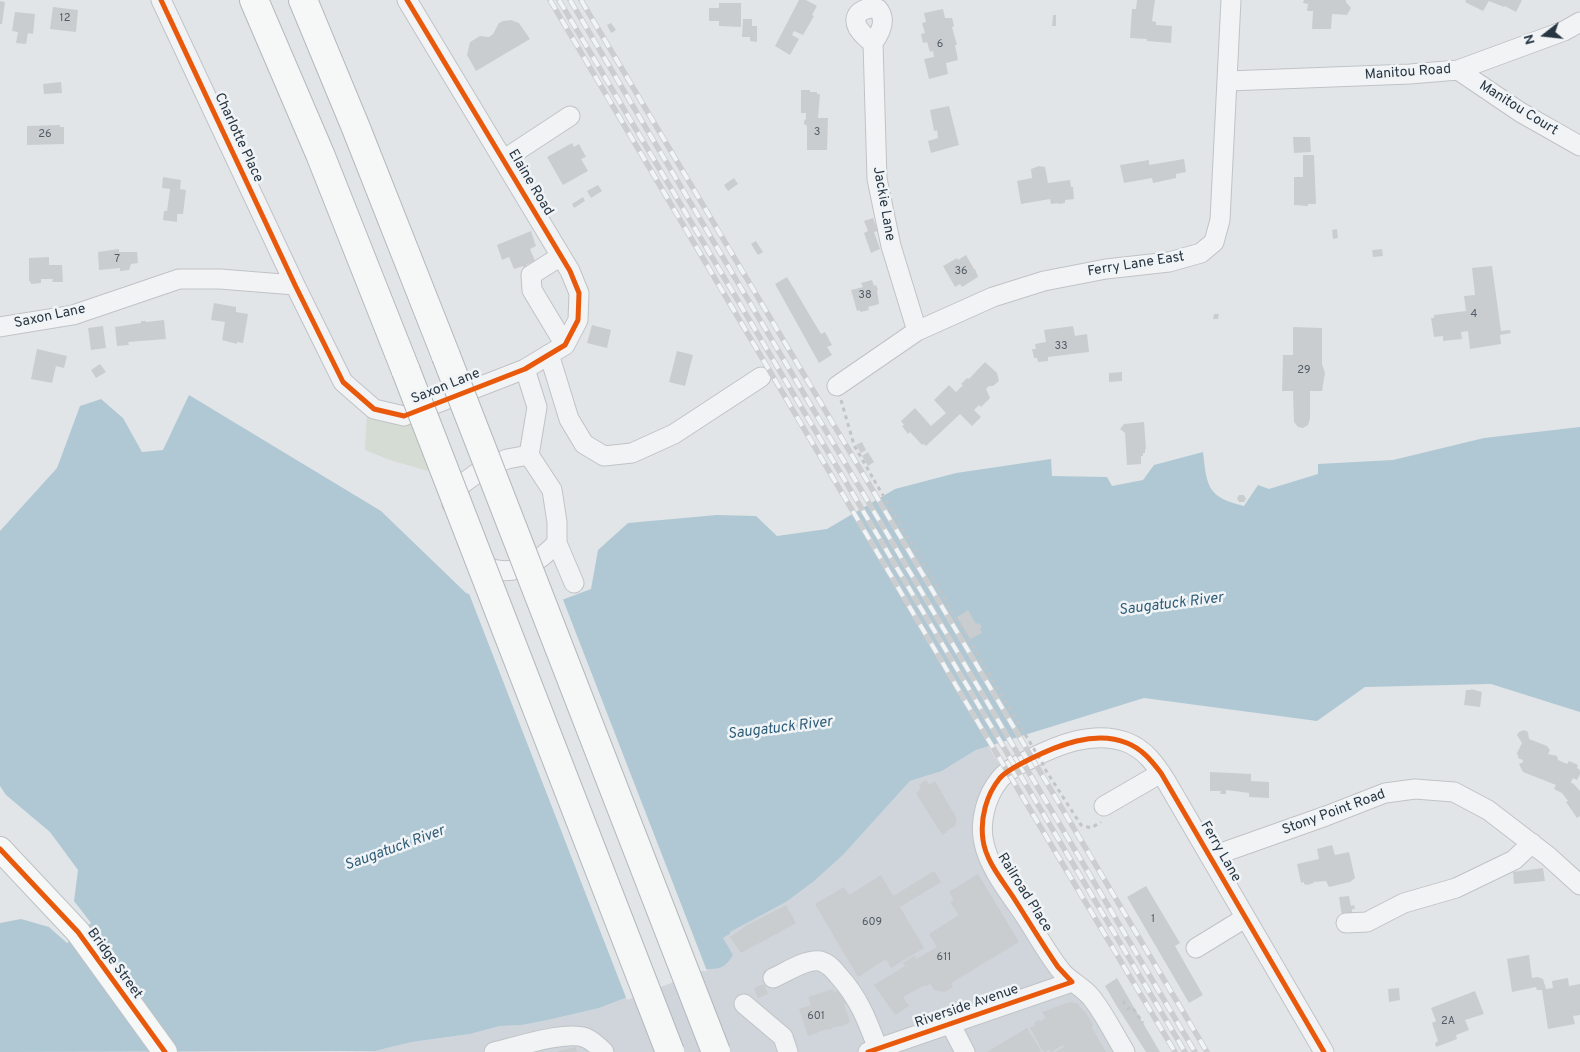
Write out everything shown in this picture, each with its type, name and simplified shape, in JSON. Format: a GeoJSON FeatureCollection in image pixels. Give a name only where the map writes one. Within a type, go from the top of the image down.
{"type":"FeatureCollection","features":[{"type":"Feature","properties":{"kind":"highway"},"geometry":{"type":"LineString","coordinates":[[254,0],[320,154],[406,371],[670,1052]]}},
{"type":"Feature","properties":{"kind":"highway"},"geometry":{"type":"LineString","coordinates":[[303,0],[446,356],[716,1052]]}},
{"type":"Feature","properties":{"kind":"main road","name":"Bridge Street"},"geometry":{"type":"LineString","coordinates":[[0,849],[78,932],[165,1052]]}},
{"type":"Feature","properties":{"kind":"street","name":"Charlotte Place"},"geometry":{"type":"LineString","coordinates":[[160,0],[295,285]]}},
{"type":"Feature","properties":{"kind":"street","name":"Elaine Road"},"geometry":{"type":"LineString","coordinates":[[407,0],[570,270],[579,293],[578,320],[557,350]]}},
{"type":"Feature","properties":{"kind":"street","name":"Ferry Lane East"},"geometry":{"type":"LineString","coordinates":[[837,386],[917,331],[993,297],[1044,281],[1106,268],[1169,262],[1201,253],[1214,242],[1220,220],[1228,81],[1230,0]]}},
{"type":"Feature","properties":{"kind":"street","name":"Manitou Road"},"geometry":{"type":"LineString","coordinates":[[1228,81],[1410,74],[1458,70],[1564,31],[1580,22]]}},
{"type":"Feature","properties":{"kind":"street","name":"Jackie Lane"},"geometry":{"type":"LineString","coordinates":[[873,43],[877,179],[890,246],[917,331]]}},
{"type":"Feature","properties":{"kind":"street","name":"Manitou Court"},"geometry":{"type":"LineString","coordinates":[[1458,70],[1520,112],[1580,146]]}},
{"type":"Feature","properties":{"kind":"street"},"geometry":{"type":"LineString","coordinates":[[503,160],[570,116]]}},
{"type":"Feature","properties":{"kind":"street"},"geometry":{"type":"LineString","coordinates":[[561,256],[531,275],[532,290],[557,350],[568,419],[584,444],[604,456],[632,453],[674,434],[761,377]]}},
{"type":"Feature","properties":{"kind":"street","name":"Saxon Lane"},"geometry":{"type":"LineString","coordinates":[[0,327],[73,315],[179,279],[220,279],[295,285],[343,382],[374,409],[404,416],[525,369]]}},
{"type":"Feature","properties":{"kind":"street"},"geometry":{"type":"LineString","coordinates":[[557,350],[525,369],[537,407],[529,455],[552,490],[557,522],[556,542],[574,583]]}},
{"type":"Feature","properties":{"kind":"street"},"geometry":{"type":"LineString","coordinates":[[529,455],[507,459],[480,471],[462,484],[451,506],[453,528],[462,549],[475,561],[482,567],[502,570],[523,569],[541,558],[556,542]]}},
{"type":"Feature","properties":{"kind":"street","name":"Ferry Lane"},"geometry":{"type":"LineString","coordinates":[[1046,758],[1065,744],[1086,740],[1118,740],[1142,751],[1161,773],[1324,1052]]}},
{"type":"Feature","properties":{"kind":"street","name":"Railroad Place"},"geometry":{"type":"LineString","coordinates":[[1046,758],[1012,768],[1000,778],[988,799],[984,816],[982,833],[985,849],[992,864],[1058,967],[1072,982],[1090,995],[1125,1052]]}},
{"type":"Feature","properties":{"kind":"street"},"geometry":{"type":"LineString","coordinates":[[1104,813],[1161,773]]}},
{"type":"Feature","properties":{"kind":"street","name":"Stony Point Road"},"geometry":{"type":"LineString","coordinates":[[1210,857],[1385,793],[1415,789],[1454,792],[1488,810],[1532,843],[1580,885]]}},
{"type":"Feature","properties":{"kind":"street"},"geometry":{"type":"LineString","coordinates":[[1346,923],[1367,922],[1404,903],[1456,888],[1514,860],[1532,843]]}},
{"type":"Feature","properties":{"kind":"street"},"geometry":{"type":"LineString","coordinates":[[1196,948],[1246,918]]}},
{"type":"Feature","properties":{"kind":"street"},"geometry":{"type":"LineString","coordinates":[[773,978],[809,962],[820,961],[830,966],[857,999],[864,1013],[873,1050]]}},
{"type":"Feature","properties":{"kind":"street","name":"Riverside Avenue"},"geometry":{"type":"LineString","coordinates":[[873,1050],[915,1045],[951,1025],[1072,982]]}},
{"type":"Feature","properties":{"kind":"street"},"geometry":{"type":"LineString","coordinates":[[744,1004],[783,1037],[788,1052]]}},
{"type":"Feature","properties":{"kind":"street"},"geometry":{"type":"LineString","coordinates":[[951,1025],[965,1052]]}},
{"type":"Feature","properties":{"kind":"street"},"geometry":{"type":"LineString","coordinates":[[494,1052],[567,1036],[584,1037],[595,1043],[604,1052]]}},
{"type":"Feature","properties":{"kind":"path"},"geometry":{"type":"LineString","coordinates":[[837,386],[854,446],[1046,758],[1081,824],[1091,828],[1104,813]]}},
{"type":"Feature","properties":{"kind":"path"},"geometry":{"type":"LineString","coordinates":[[1123,1001],[1128,1010],[1132,1007],[1143,1023]]}},
{"type":"Feature","properties":{"kind":"shaded area"},"geometry":{"type":"Polygon","coordinates":[[[368,394],[386,404],[419,408],[431,455],[428,471],[390,460],[365,450],[368,394]]]}},
{"type":"Feature","properties":{"kind":"shaded area"},"geometry":{"type":"Polygon","coordinates":[[[988,746],[1005,773],[983,842],[1125,1052],[340,1052],[375,1051],[412,1042],[470,1034],[500,1026],[522,1025],[548,1020],[599,1008],[702,969],[727,947],[723,938],[730,934],[729,932],[786,902],[813,882],[843,855],[910,781],[942,771],[976,750],[988,746]]]}},
{"type":"Feature","properties":{"kind":"water","name":"Saugatuck River"},"geometry":{"type":"Polygon","coordinates":[[[189,395],[381,511],[466,593],[522,615],[591,589],[598,550],[628,523],[717,515],[756,516],[777,536],[827,529],[895,489],[956,473],[1051,459],[1052,476],[1107,477],[1112,486],[1143,480],[1154,465],[1203,452],[1206,474],[1211,489],[1223,499],[1244,506],[1258,485],[1269,489],[1318,474],[1318,464],[1393,460],[1484,438],[1580,427],[1580,712],[1491,684],[1365,687],[1317,721],[1144,698],[976,750],[942,771],[910,781],[843,855],[813,882],[786,902],[730,932],[730,934],[723,938],[733,955],[727,964],[716,969],[702,969],[599,1008],[522,1025],[500,1026],[470,1034],[412,1042],[375,1051],[0,1052],[0,923],[21,919],[49,927],[67,943],[91,923],[74,901],[78,870],[50,832],[6,795],[0,786],[0,531],[57,468],[80,406],[101,399],[123,418],[142,452],[163,450],[189,395]]]}},
{"type":"Feature","properties":{"kind":"pier"},"geometry":{"type":"Polygon","coordinates":[[[468,591],[522,612],[562,597],[707,971],[702,971],[627,1000],[468,591]]]}},
{"type":"Feature","properties":{"kind":"building"},"geometry":{"type":"Polygon","coordinates":[[[799,0],[806,0],[817,6],[812,15],[814,16],[803,35],[794,31],[792,35],[799,39],[790,55],[775,46],[799,0]]]}},
{"type":"Feature","properties":{"kind":"building"},"geometry":{"type":"Polygon","coordinates":[[[1137,0],[1155,0],[1152,21],[1156,22],[1156,25],[1172,26],[1171,43],[1130,38],[1132,9],[1136,9],[1137,0]]]}},
{"type":"Feature","properties":{"kind":"building"},"geometry":{"type":"Polygon","coordinates":[[[1304,0],[1346,0],[1351,8],[1347,15],[1332,14],[1331,29],[1312,29],[1313,11],[1307,11],[1308,4],[1303,3],[1304,0]]]}},
{"type":"Feature","properties":{"kind":"building"},"geometry":{"type":"Polygon","coordinates":[[[1466,0],[1522,0],[1516,12],[1489,1],[1483,11],[1465,2],[1466,0]]]}},
{"type":"Feature","properties":{"kind":"building"},"geometry":{"type":"Polygon","coordinates":[[[0,1],[5,2],[2,24],[0,24],[0,1]]]}},
{"type":"Feature","properties":{"kind":"building"},"geometry":{"type":"Polygon","coordinates":[[[719,3],[741,3],[741,27],[719,26],[719,21],[709,21],[709,8],[719,8],[719,3]]]}},
{"type":"Feature","properties":{"kind":"building"},"geometry":{"type":"Polygon","coordinates":[[[53,7],[78,10],[76,32],[50,29],[53,7]]]}},
{"type":"Feature","properties":{"kind":"building"},"geometry":{"type":"Polygon","coordinates":[[[943,9],[945,18],[952,18],[958,60],[946,63],[948,74],[929,79],[924,59],[934,57],[933,51],[930,52],[927,42],[923,43],[921,34],[925,33],[922,23],[926,22],[924,13],[943,9]]]}},
{"type":"Feature","properties":{"kind":"building"},"geometry":{"type":"Polygon","coordinates":[[[15,12],[35,14],[33,34],[28,33],[26,44],[16,43],[18,32],[12,31],[15,12]]]}},
{"type":"Feature","properties":{"kind":"building"},"geometry":{"type":"Polygon","coordinates":[[[1053,15],[1056,15],[1056,26],[1052,26],[1053,15]]]}},
{"type":"Feature","properties":{"kind":"building"},"geometry":{"type":"Polygon","coordinates":[[[743,19],[752,19],[752,26],[757,26],[757,42],[750,41],[750,37],[742,37],[743,19]]]}},
{"type":"Feature","properties":{"kind":"building"},"geometry":{"type":"Polygon","coordinates":[[[511,20],[519,23],[530,39],[476,71],[467,55],[470,42],[480,36],[489,37],[493,34],[499,23],[511,20]]]}},
{"type":"Feature","properties":{"kind":"building"},"geometry":{"type":"Polygon","coordinates":[[[611,23],[616,30],[611,33],[607,25],[611,23]]]}},
{"type":"Feature","properties":{"kind":"building"},"geometry":{"type":"Polygon","coordinates":[[[61,82],[62,93],[44,94],[43,84],[61,82]]]}},
{"type":"Feature","properties":{"kind":"building"},"geometry":{"type":"Polygon","coordinates":[[[801,90],[810,90],[810,92],[820,94],[818,118],[828,118],[827,150],[807,150],[807,126],[804,124],[806,113],[801,113],[801,90]]]}},
{"type":"Feature","properties":{"kind":"building"},"geometry":{"type":"Polygon","coordinates":[[[949,106],[959,145],[931,153],[928,141],[938,138],[937,130],[934,131],[930,110],[949,106]]]}},
{"type":"Feature","properties":{"kind":"building"},"geometry":{"type":"Polygon","coordinates":[[[60,125],[60,127],[64,127],[64,144],[27,145],[27,126],[60,125]]]}},
{"type":"Feature","properties":{"kind":"building"},"geometry":{"type":"Polygon","coordinates":[[[1293,137],[1310,137],[1311,152],[1294,153],[1293,137]]]}},
{"type":"Feature","properties":{"kind":"building"},"geometry":{"type":"Polygon","coordinates":[[[572,143],[574,147],[579,144],[586,157],[581,159],[588,171],[563,185],[547,157],[572,143]]]}},
{"type":"Feature","properties":{"kind":"building"},"geometry":{"type":"Polygon","coordinates":[[[1303,155],[1314,155],[1316,204],[1308,204],[1308,206],[1294,205],[1294,177],[1303,177],[1303,155]]]}},
{"type":"Feature","properties":{"kind":"building"},"geometry":{"type":"Polygon","coordinates":[[[1184,159],[1186,172],[1176,174],[1176,178],[1153,183],[1152,178],[1124,183],[1120,165],[1149,160],[1149,165],[1184,159]]]}},
{"type":"Feature","properties":{"kind":"building"},"geometry":{"type":"Polygon","coordinates":[[[1039,166],[1045,167],[1048,183],[1070,180],[1074,199],[1065,200],[1065,203],[1059,204],[1051,204],[1050,199],[1021,204],[1017,181],[1032,178],[1031,169],[1039,166]]]}},
{"type":"Feature","properties":{"kind":"building"},"geometry":{"type":"Polygon","coordinates":[[[163,177],[181,180],[180,189],[186,190],[183,214],[177,214],[177,222],[163,220],[164,211],[167,211],[170,189],[162,188],[163,177]]]}},
{"type":"Feature","properties":{"kind":"building"},"geometry":{"type":"Polygon","coordinates":[[[734,178],[738,184],[728,191],[724,185],[734,178]]]}},
{"type":"Feature","properties":{"kind":"building"},"geometry":{"type":"Polygon","coordinates":[[[598,185],[602,191],[591,198],[587,191],[598,185]]]}},
{"type":"Feature","properties":{"kind":"building"},"geometry":{"type":"Polygon","coordinates":[[[583,197],[585,201],[574,208],[572,204],[583,197]]]}},
{"type":"Feature","properties":{"kind":"building"},"geometry":{"type":"Polygon","coordinates":[[[873,218],[878,231],[874,232],[880,249],[871,253],[864,233],[868,231],[864,221],[873,218]]]}},
{"type":"Feature","properties":{"kind":"building"},"geometry":{"type":"Polygon","coordinates":[[[1337,229],[1338,238],[1333,239],[1332,230],[1337,229]]]}},
{"type":"Feature","properties":{"kind":"building"},"geometry":{"type":"Polygon","coordinates":[[[531,231],[536,246],[530,249],[535,261],[526,265],[527,268],[524,269],[523,266],[514,269],[509,257],[502,260],[497,245],[531,231]]]}},
{"type":"Feature","properties":{"kind":"building"},"geometry":{"type":"Polygon","coordinates":[[[756,241],[763,252],[758,255],[751,244],[756,241]]]}},
{"type":"Feature","properties":{"kind":"building"},"geometry":{"type":"Polygon","coordinates":[[[119,249],[119,252],[137,252],[138,263],[131,264],[129,270],[120,271],[120,268],[99,270],[98,252],[119,249]]]}},
{"type":"Feature","properties":{"kind":"building"},"geometry":{"type":"Polygon","coordinates":[[[1382,249],[1383,256],[1373,257],[1372,250],[1382,249]]]}},
{"type":"Feature","properties":{"kind":"building"},"geometry":{"type":"Polygon","coordinates":[[[966,255],[978,277],[962,287],[960,284],[955,287],[943,266],[966,255]]]}},
{"type":"Feature","properties":{"kind":"building"},"geometry":{"type":"Polygon","coordinates":[[[49,257],[49,265],[62,265],[63,282],[52,282],[53,279],[41,279],[41,283],[31,284],[29,281],[29,258],[49,257]]]}},
{"type":"Feature","properties":{"kind":"building"},"geometry":{"type":"Polygon","coordinates":[[[1492,266],[1501,331],[1510,330],[1511,333],[1500,335],[1501,344],[1470,349],[1468,331],[1461,332],[1462,339],[1443,341],[1443,336],[1434,337],[1431,318],[1434,318],[1434,315],[1466,311],[1464,296],[1475,295],[1472,268],[1492,266]]]}},
{"type":"Feature","properties":{"kind":"building"},"geometry":{"type":"Polygon","coordinates":[[[787,277],[821,334],[825,332],[832,345],[827,347],[832,355],[819,363],[775,284],[787,277]]]}},
{"type":"Feature","properties":{"kind":"building"},"geometry":{"type":"Polygon","coordinates":[[[872,280],[878,290],[879,304],[868,307],[869,310],[857,311],[851,290],[863,287],[861,283],[872,280]]]}},
{"type":"Feature","properties":{"kind":"building"},"geometry":{"type":"Polygon","coordinates":[[[214,303],[236,307],[236,312],[248,314],[243,343],[237,342],[237,344],[222,340],[225,322],[211,320],[214,303]]]}},
{"type":"Feature","properties":{"kind":"building"},"geometry":{"type":"Polygon","coordinates":[[[1214,314],[1219,314],[1218,319],[1213,319],[1214,314]]]}},
{"type":"Feature","properties":{"kind":"building"},"geometry":{"type":"Polygon","coordinates":[[[164,320],[166,339],[128,342],[129,345],[117,346],[115,327],[141,323],[141,321],[164,320]]]}},
{"type":"Feature","properties":{"kind":"building"},"geometry":{"type":"Polygon","coordinates":[[[592,325],[611,330],[607,348],[587,343],[592,325]]]}},
{"type":"Feature","properties":{"kind":"building"},"geometry":{"type":"Polygon","coordinates":[[[103,326],[106,348],[91,350],[88,328],[103,326]]]}},
{"type":"Feature","properties":{"kind":"building"},"geometry":{"type":"Polygon","coordinates":[[[1073,326],[1075,336],[1087,334],[1089,352],[1048,357],[1048,361],[1038,362],[1037,358],[1034,358],[1032,349],[1036,349],[1035,344],[1046,342],[1044,330],[1073,326]]]}},
{"type":"Feature","properties":{"kind":"building"},"geometry":{"type":"Polygon","coordinates":[[[1293,327],[1322,328],[1322,364],[1325,373],[1322,391],[1310,391],[1310,419],[1308,425],[1303,428],[1298,427],[1294,422],[1293,391],[1282,391],[1283,355],[1293,355],[1293,327]]]}},
{"type":"Feature","properties":{"kind":"building"},"geometry":{"type":"Polygon","coordinates":[[[37,349],[67,356],[64,368],[56,366],[52,383],[31,379],[37,349]]]}},
{"type":"Feature","properties":{"kind":"building"},"geometry":{"type":"Polygon","coordinates":[[[677,351],[693,355],[685,386],[669,382],[677,351]]]}},
{"type":"Feature","properties":{"kind":"building"},"geometry":{"type":"Polygon","coordinates":[[[985,362],[997,373],[999,381],[986,389],[990,398],[981,407],[979,405],[974,410],[981,417],[972,426],[960,414],[926,446],[922,445],[910,432],[908,434],[901,421],[915,408],[931,426],[946,413],[934,400],[949,385],[956,392],[963,385],[961,384],[967,378],[969,379],[985,362]]]}},
{"type":"Feature","properties":{"kind":"building"},"geometry":{"type":"Polygon","coordinates":[[[100,364],[106,372],[96,378],[91,370],[100,364]]]}},
{"type":"Feature","properties":{"kind":"building"},"geometry":{"type":"Polygon","coordinates":[[[1122,372],[1122,381],[1109,382],[1109,373],[1122,372]]]}},
{"type":"Feature","properties":{"kind":"building"},"geometry":{"type":"Polygon","coordinates":[[[1144,422],[1146,449],[1143,456],[1141,456],[1141,464],[1127,465],[1125,433],[1120,429],[1124,424],[1144,422]]]}},
{"type":"Feature","properties":{"kind":"building"},"geometry":{"type":"Polygon","coordinates":[[[862,442],[866,450],[861,453],[856,445],[862,442]]]}},
{"type":"Feature","properties":{"kind":"building"},"geometry":{"type":"Polygon","coordinates":[[[868,452],[874,462],[868,466],[862,456],[868,452]]]}},
{"type":"Feature","properties":{"kind":"building"},"geometry":{"type":"Polygon","coordinates":[[[1239,495],[1244,495],[1246,499],[1244,502],[1239,502],[1237,498],[1239,495]]]}},
{"type":"Feature","properties":{"kind":"building"},"geometry":{"type":"Polygon","coordinates":[[[968,610],[976,624],[979,623],[982,627],[980,629],[982,633],[970,639],[957,617],[968,610]]]}},
{"type":"Feature","properties":{"kind":"building"},"geometry":{"type":"Polygon","coordinates":[[[1471,689],[1482,692],[1480,707],[1464,705],[1466,690],[1471,689]]]}},
{"type":"Feature","properties":{"kind":"building"},"geometry":{"type":"Polygon","coordinates":[[[1524,730],[1528,732],[1529,739],[1547,746],[1550,750],[1548,754],[1557,756],[1558,760],[1567,764],[1569,761],[1578,765],[1577,768],[1580,770],[1580,774],[1577,780],[1573,778],[1571,782],[1580,791],[1580,816],[1577,818],[1562,793],[1554,789],[1556,785],[1523,772],[1519,764],[1523,760],[1518,758],[1518,754],[1516,755],[1522,743],[1517,735],[1524,730]]]}},
{"type":"Feature","properties":{"kind":"building"},"geometry":{"type":"Polygon","coordinates":[[[1210,772],[1251,774],[1251,781],[1269,782],[1269,798],[1249,797],[1249,793],[1226,790],[1226,794],[1220,794],[1221,791],[1210,791],[1210,772]]]}},
{"type":"Feature","properties":{"kind":"building"},"geometry":{"type":"Polygon","coordinates":[[[926,780],[929,785],[935,781],[957,819],[955,826],[942,835],[916,793],[921,789],[919,785],[926,780]]]}},
{"type":"Feature","properties":{"kind":"building"},"geometry":{"type":"Polygon","coordinates":[[[1332,845],[1335,855],[1349,852],[1355,878],[1350,882],[1329,887],[1326,881],[1313,882],[1307,885],[1304,882],[1301,883],[1297,864],[1319,859],[1317,849],[1332,845]]]}},
{"type":"Feature","properties":{"kind":"building"},"geometry":{"type":"Polygon","coordinates":[[[1543,868],[1545,881],[1514,884],[1513,872],[1543,868]]]}},
{"type":"Feature","properties":{"kind":"building"},"geometry":{"type":"Polygon","coordinates":[[[934,871],[941,882],[900,907],[924,948],[891,968],[886,959],[858,977],[815,904],[844,887],[849,895],[881,875],[893,896],[934,871]]]}},
{"type":"Feature","properties":{"kind":"building"},"geometry":{"type":"Polygon","coordinates":[[[978,874],[1019,942],[951,983],[953,987],[945,992],[934,990],[930,983],[903,997],[909,1006],[895,1015],[874,985],[905,966],[903,963],[914,956],[916,959],[937,947],[929,934],[959,915],[950,902],[954,900],[949,892],[978,874]]]}},
{"type":"Feature","properties":{"kind":"building"},"geometry":{"type":"Polygon","coordinates":[[[1146,886],[1180,943],[1175,946],[1203,995],[1189,1003],[1127,897],[1146,886]]]}},
{"type":"Feature","properties":{"kind":"building"},"geometry":{"type":"Polygon","coordinates":[[[1349,896],[1351,906],[1354,905],[1355,909],[1352,909],[1352,914],[1342,916],[1339,897],[1349,896]]]}},
{"type":"Feature","properties":{"kind":"building"},"geometry":{"type":"Polygon","coordinates":[[[786,905],[796,923],[741,953],[730,937],[747,925],[786,905]]]}},
{"type":"Feature","properties":{"kind":"building"},"geometry":{"type":"Polygon","coordinates":[[[1529,955],[1532,978],[1538,977],[1543,979],[1546,989],[1553,988],[1552,981],[1568,978],[1569,986],[1580,984],[1580,1015],[1573,1016],[1575,1024],[1548,1029],[1542,990],[1537,990],[1536,987],[1512,992],[1507,959],[1529,955]]]}},
{"type":"Feature","properties":{"kind":"building"},"geometry":{"type":"Polygon","coordinates":[[[1117,978],[1160,1052],[1146,1052],[1116,1005],[1105,986],[1117,978]]]}},
{"type":"Feature","properties":{"kind":"building"},"geometry":{"type":"Polygon","coordinates":[[[764,984],[768,994],[758,998],[754,988],[764,984]]]}},
{"type":"Feature","properties":{"kind":"building"},"geometry":{"type":"Polygon","coordinates":[[[1399,988],[1400,1000],[1389,1002],[1388,989],[1399,988]]]}},
{"type":"Feature","properties":{"kind":"building"},"geometry":{"type":"Polygon","coordinates":[[[833,989],[834,992],[844,989],[848,1003],[844,1005],[850,1022],[808,1036],[799,1009],[811,1005],[808,997],[833,989]]]}},
{"type":"Feature","properties":{"kind":"building"},"geometry":{"type":"Polygon","coordinates":[[[1475,991],[1484,1014],[1465,1020],[1469,1030],[1456,1035],[1457,1039],[1436,1047],[1435,1043],[1438,1041],[1432,1023],[1436,1021],[1431,1008],[1475,991]]]}},
{"type":"Feature","properties":{"kind":"building"},"geometry":{"type":"Polygon","coordinates":[[[1070,1002],[1079,1004],[1086,1013],[1093,1025],[1092,1028],[1106,1052],[1055,1052],[1064,1047],[1063,1045],[1051,1052],[1049,1050],[1045,1052],[1042,1050],[1030,1028],[1035,1025],[1034,1023],[1046,1018],[1042,1012],[1070,1002]]]}},
{"type":"Feature","properties":{"kind":"building"},"geometry":{"type":"Polygon","coordinates":[[[1027,1028],[1041,1051],[987,1052],[1027,1028]]]}},
{"type":"Feature","properties":{"kind":"building"},"geometry":{"type":"Polygon","coordinates":[[[576,1047],[577,1052],[558,1052],[558,1051],[576,1047]]]}},
{"type":"Feature","properties":{"kind":"railway"},"geometry":{"type":"LineString","coordinates":[[550,0],[1175,1052]]}},
{"type":"Feature","properties":{"kind":"railway"},"geometry":{"type":"LineString","coordinates":[[559,0],[1185,1052]]}},
{"type":"Feature","properties":{"kind":"railway"},"geometry":{"type":"LineString","coordinates":[[570,0],[1195,1052]]}},
{"type":"Feature","properties":{"kind":"railway"},"geometry":{"type":"LineString","coordinates":[[581,0],[1207,1052]]}},
{"type":"Feature","properties":{"kind":"cycle path"},"geometry":{"type":"LineString","coordinates":[[161,0],[295,285],[343,382],[374,409],[404,416],[525,369],[565,345],[578,320],[579,293],[570,271],[407,0]]}},
{"type":"Feature","properties":{"kind":"cycle path"},"geometry":{"type":"LineString","coordinates":[[868,1052],[1072,982],[1058,967],[991,864],[983,840],[982,824],[991,792],[1003,775],[1040,754],[1064,745],[1077,741],[1102,738],[1115,739],[1132,745],[1146,755],[1161,773],[1324,1052]]}},
{"type":"Feature","properties":{"kind":"cycle path"},"geometry":{"type":"LineString","coordinates":[[0,849],[78,932],[165,1052]]}}]}
